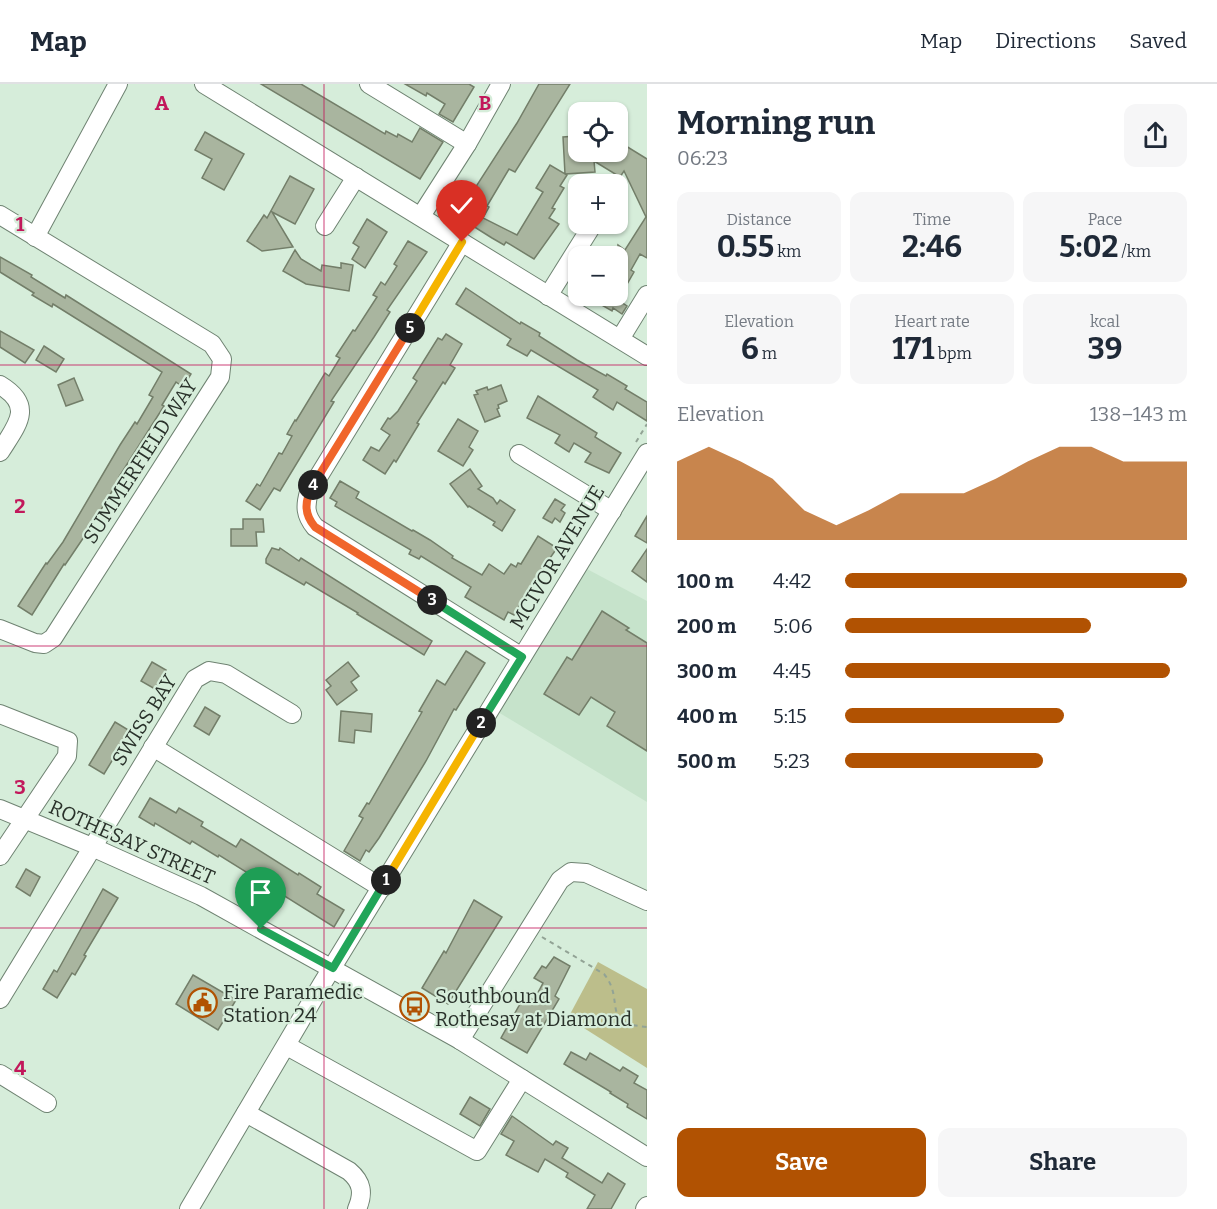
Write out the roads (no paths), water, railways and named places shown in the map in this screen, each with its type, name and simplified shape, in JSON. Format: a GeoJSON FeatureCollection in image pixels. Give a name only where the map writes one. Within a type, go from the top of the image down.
{"type":"FeatureCollection","features":[{"type":"Feature","properties":{"kind":"street"},"geometry":{"type":"LineString","coordinates":[[35,237],[118,84]]}},
{"type":"Feature","properties":{"kind":"street"},"geometry":{"type":"LineString","coordinates":[[204,84],[647,356]]}},
{"type":"Feature","properties":{"kind":"street"},"geometry":{"type":"LineString","coordinates":[[369,84],[466,144]]}},
{"type":"Feature","properties":{"kind":"street"},"geometry":{"type":"LineString","coordinates":[[421,216],[501,84]]}},
{"type":"Feature","properties":{"kind":"street"},"geometry":{"type":"LineString","coordinates":[[325,226],[356,177]]}},
{"type":"Feature","properties":{"kind":"street","name":"SUMMERFIELD WAY"},"geometry":{"type":"LineString","coordinates":[[0,215],[212,344],[222,359],[220,377],[52,638],[44,644],[35,643],[0,629]]}},
{"type":"Feature","properties":{"kind":"street"},"geometry":{"type":"LineString","coordinates":[[548,296],[587,234]]}},
{"type":"Feature","properties":{"kind":"street"},"geometry":{"type":"LineString","coordinates":[[462,242],[309,492],[305,507],[309,520],[315,527],[522,657]]}},
{"type":"Feature","properties":{"kind":"street"},"geometry":{"type":"LineString","coordinates":[[620,339],[647,295]]}},
{"type":"Feature","properties":{"kind":"street"},"geometry":{"type":"LineString","coordinates":[[0,385],[15,396],[21,405],[15,429],[0,452]]}},
{"type":"Feature","properties":{"kind":"street","name":"MCIVOR AVENUE"},"geometry":{"type":"LineString","coordinates":[[189,1209],[647,453]]}},
{"type":"Feature","properties":{"kind":"street"},"geometry":{"type":"LineString","coordinates":[[519,454],[612,510]]}},
{"type":"Feature","properties":{"kind":"street","name":"SWISS BAY"},"geometry":{"type":"LineString","coordinates":[[0,999],[195,680],[209,671],[226,674],[292,714]]}},
{"type":"Feature","properties":{"kind":"street"},"geometry":{"type":"LineString","coordinates":[[0,714],[68,741],[67,756],[0,856]]}},
{"type":"Feature","properties":{"kind":"street"},"geometry":{"type":"LineString","coordinates":[[153,747],[382,888]]}},
{"type":"Feature","properties":{"kind":"street","name":"ROTHESAY STREET"},"geometry":{"type":"LineString","coordinates":[[0,809],[201,896],[460,1040],[647,1157]]}},
{"type":"Feature","properties":{"kind":"street"},"geometry":{"type":"LineString","coordinates":[[460,1040],[560,880],[571,872],[586,873],[647,901]]}},
{"type":"Feature","properties":{"kind":"street"},"geometry":{"type":"LineString","coordinates":[[287,1046],[477,1151],[522,1079]]}},
{"type":"Feature","properties":{"kind":"street"},"geometry":{"type":"LineString","coordinates":[[0,1074],[47,1103]]}},
{"type":"Feature","properties":{"kind":"street"},"geometry":{"type":"LineString","coordinates":[[246,1113],[356,1177],[361,1186],[361,1197],[357,1209]]}},
{"type":"Feature","properties":{"kind":"place","name":"Fire Paramedic Station 24"},"geometry":{"type":"Point","coordinates":[202,1003]}},
{"type":"Feature","properties":{"kind":"place","name":"Southbound Rothesay at Diamond"},"geometry":{"type":"Point","coordinates":[414,1007]}}]}
